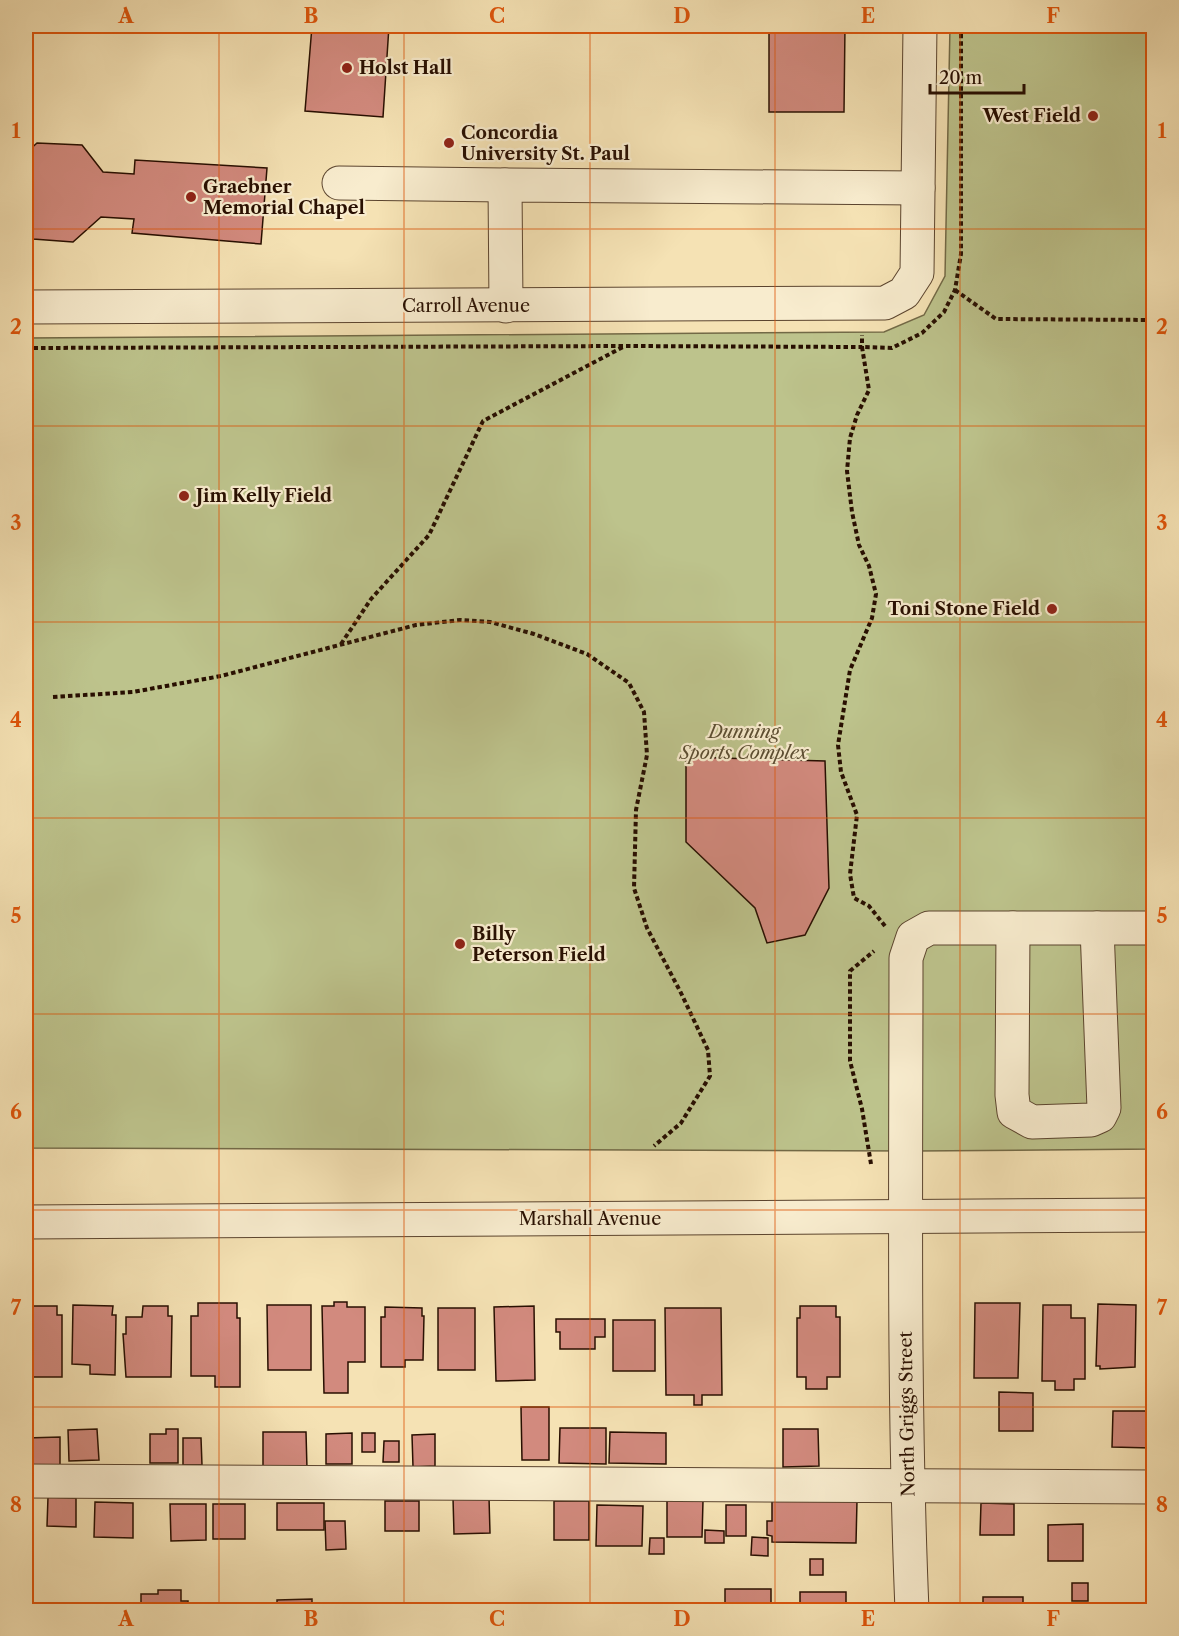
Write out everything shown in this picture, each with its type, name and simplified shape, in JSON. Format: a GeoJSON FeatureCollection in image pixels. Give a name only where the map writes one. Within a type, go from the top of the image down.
{"type":"FeatureCollection","features":[{"type":"Feature","properties":{"kind":"street"},"geometry":{"type":"LineString","coordinates":[[339,183],[918,188],[920,26]]}},
{"type":"Feature","properties":{"kind":"street"},"geometry":{"type":"LineString","coordinates":[[505,185],[506,306]]}},
{"type":"Feature","properties":{"kind":"street","name":"Carroll Avenue"},"geometry":{"type":"LineString","coordinates":[[26,307],[885,303],[904,293],[917,273],[918,188]]}},
{"type":"Feature","properties":{"kind":"street","name":"North Griggs Street"},"geometry":{"type":"LineString","coordinates":[[912,1611],[907,1486],[905,1217],[906,958],[913,937],[929,928],[1154,928]]}},
{"type":"Feature","properties":{"kind":"street"},"geometry":{"type":"LineString","coordinates":[[1013,928],[1012,1095],[1014,1112],[1032,1122],[1091,1120],[1100,1116],[1104,1108],[1096,928]]}},
{"type":"Feature","properties":{"kind":"street","name":"Marshall Avenue"},"geometry":{"type":"LineString","coordinates":[[26,1222],[1154,1215]]}},
{"type":"Feature","properties":{"kind":"street"},"geometry":{"type":"LineString","coordinates":[[26,1481],[1154,1487]]}},
{"type":"Feature","properties":{"kind":"path"},"geometry":{"type":"LineString","coordinates":[[955,290],[996,319],[1154,320]]}},
{"type":"Feature","properties":{"kind":"path"},"geometry":{"type":"LineString","coordinates":[[862,334],[869,390],[857,415],[850,438],[848,471],[852,512],[859,545],[869,566],[876,594],[872,618],[850,670],[838,745],[841,772],[857,815],[850,874],[854,898],[869,906],[887,928]]}},
{"type":"Feature","properties":{"kind":"path"},"geometry":{"type":"LineString","coordinates":[[341,644],[371,599],[429,535],[483,421],[626,346]]}},
{"type":"Feature","properties":{"kind":"path"},"geometry":{"type":"LineString","coordinates":[[26,348],[862,347]]}},
{"type":"Feature","properties":{"kind":"path"},"geometry":{"type":"LineString","coordinates":[[53,697],[133,692],[221,676],[416,625],[460,620],[490,622],[534,634],[587,654],[629,683],[644,712],[647,755],[636,810],[634,888],[647,928],[708,1050],[710,1076],[681,1123],[654,1146]]}},
{"type":"Feature","properties":{"kind":"path"},"geometry":{"type":"LineString","coordinates":[[882,933],[883,923]]}},
{"type":"Feature","properties":{"kind":"path"},"geometry":{"type":"LineString","coordinates":[[869,1146],[850,1061],[850,971],[881,944]]}},
{"type":"Feature","properties":{"kind":"green space","name":"Dunning Sports Complex"},"geometry":{"type":"Polygon","coordinates":[[[950,26],[1153,26],[1153,1149],[916,1151],[26,1148],[26,338],[884,332],[924,315],[945,276],[950,26]]]}},
{"type":"Feature","properties":{"kind":"building","name":"Holst Hall"},"geometry":{"type":"Polygon","coordinates":[[[312,26],[389,26],[383,117],[305,111],[312,26]]]}},
{"type":"Feature","properties":{"kind":"building"},"geometry":{"type":"Polygon","coordinates":[[[769,26],[845,26],[844,112],[769,112],[769,26]]]}},
{"type":"Feature","properties":{"kind":"building"},"geometry":{"type":"Polygon","coordinates":[[[37,143],[82,145],[103,172],[134,174],[135,160],[267,168],[261,244],[132,233],[134,219],[101,217],[73,242],[33,239],[26,232],[26,153],[37,143]]]}},
{"type":"Feature","properties":{"kind":"building"},"geometry":{"type":"Polygon","coordinates":[[[686,757],[825,761],[829,888],[805,935],[767,943],[755,908],[686,842],[686,757]]]}},
{"type":"Feature","properties":{"kind":"building"},"geometry":{"type":"Polygon","coordinates":[[[334,1302],[347,1302],[347,1307],[365,1307],[365,1362],[348,1362],[348,1393],[324,1393],[322,1306],[334,1306],[334,1302]]]}},
{"type":"Feature","properties":{"kind":"building"},"geometry":{"type":"Polygon","coordinates":[[[198,1303],[237,1303],[237,1318],[240,1318],[240,1387],[215,1387],[215,1376],[191,1376],[191,1316],[198,1316],[198,1303]]]}},
{"type":"Feature","properties":{"kind":"building"},"geometry":{"type":"Polygon","coordinates":[[[975,1303],[1020,1303],[1018,1378],[974,1378],[975,1303]]]}},
{"type":"Feature","properties":{"kind":"building"},"geometry":{"type":"Polygon","coordinates":[[[1098,1304],[1136,1305],[1135,1367],[1100,1369],[1100,1366],[1096,1366],[1098,1304]]]}},
{"type":"Feature","properties":{"kind":"building"},"geometry":{"type":"Polygon","coordinates":[[[73,1305],[113,1306],[112,1315],[116,1315],[115,1375],[90,1374],[90,1365],[72,1364],[73,1305]]]}},
{"type":"Feature","properties":{"kind":"building"},"geometry":{"type":"Polygon","coordinates":[[[267,1305],[311,1305],[311,1370],[268,1370],[267,1305]]]}},
{"type":"Feature","properties":{"kind":"building"},"geometry":{"type":"Polygon","coordinates":[[[1043,1305],[1071,1305],[1071,1318],[1085,1318],[1085,1379],[1074,1379],[1074,1390],[1055,1390],[1055,1381],[1042,1381],[1043,1305]]]}},
{"type":"Feature","properties":{"kind":"building"},"geometry":{"type":"Polygon","coordinates":[[[26,1306],[57,1306],[57,1315],[62,1315],[62,1377],[31,1377],[31,1368],[26,1368],[26,1306]]]}},
{"type":"Feature","properties":{"kind":"building"},"geometry":{"type":"Polygon","coordinates":[[[143,1306],[168,1306],[168,1316],[172,1316],[171,1377],[126,1377],[123,1334],[126,1334],[126,1317],[142,1317],[143,1306]]]}},
{"type":"Feature","properties":{"kind":"building"},"geometry":{"type":"Polygon","coordinates":[[[534,1306],[535,1380],[496,1381],[494,1307],[534,1306]]]}},
{"type":"Feature","properties":{"kind":"building"},"geometry":{"type":"Polygon","coordinates":[[[800,1306],[836,1306],[836,1317],[840,1317],[840,1377],[827,1377],[827,1389],[806,1389],[806,1377],[797,1377],[797,1318],[800,1318],[800,1306]]]}},
{"type":"Feature","properties":{"kind":"building"},"geometry":{"type":"Polygon","coordinates":[[[385,1307],[422,1308],[422,1316],[424,1316],[423,1360],[405,1360],[405,1367],[381,1367],[381,1317],[385,1317],[385,1307]]]}},
{"type":"Feature","properties":{"kind":"building"},"geometry":{"type":"Polygon","coordinates":[[[438,1308],[475,1308],[475,1370],[438,1370],[438,1308]]]}},
{"type":"Feature","properties":{"kind":"building"},"geometry":{"type":"Polygon","coordinates":[[[665,1308],[721,1308],[722,1395],[702,1395],[702,1405],[694,1405],[694,1395],[666,1395],[665,1308]]]}},
{"type":"Feature","properties":{"kind":"building"},"geometry":{"type":"Polygon","coordinates":[[[556,1319],[605,1319],[605,1337],[595,1337],[595,1349],[560,1349],[560,1332],[556,1332],[556,1319]]]}},
{"type":"Feature","properties":{"kind":"building"},"geometry":{"type":"Polygon","coordinates":[[[613,1320],[655,1320],[655,1371],[613,1371],[613,1320]]]}},
{"type":"Feature","properties":{"kind":"building"},"geometry":{"type":"Polygon","coordinates":[[[999,1392],[1033,1393],[1033,1431],[999,1431],[999,1392]]]}},
{"type":"Feature","properties":{"kind":"building"},"geometry":{"type":"Polygon","coordinates":[[[521,1407],[549,1407],[549,1460],[522,1460],[521,1407]]]}},
{"type":"Feature","properties":{"kind":"building"},"geometry":{"type":"Polygon","coordinates":[[[1113,1411],[1151,1411],[1151,1448],[1112,1447],[1113,1411]]]}},
{"type":"Feature","properties":{"kind":"building"},"geometry":{"type":"Polygon","coordinates":[[[560,1428],[606,1428],[606,1464],[559,1463],[560,1428]]]}},
{"type":"Feature","properties":{"kind":"building"},"geometry":{"type":"Polygon","coordinates":[[[97,1429],[99,1460],[69,1461],[68,1430],[97,1429]]]}},
{"type":"Feature","properties":{"kind":"building"},"geometry":{"type":"Polygon","coordinates":[[[166,1429],[178,1429],[178,1463],[150,1463],[150,1434],[166,1434],[166,1429]]]}},
{"type":"Feature","properties":{"kind":"building"},"geometry":{"type":"Polygon","coordinates":[[[783,1429],[818,1429],[819,1466],[783,1467],[783,1429]]]}},
{"type":"Feature","properties":{"kind":"building"},"geometry":{"type":"Polygon","coordinates":[[[263,1432],[306,1432],[307,1469],[263,1469],[263,1432]]]}},
{"type":"Feature","properties":{"kind":"building"},"geometry":{"type":"Polygon","coordinates":[[[610,1432],[666,1433],[666,1464],[609,1463],[610,1432]]]}},
{"type":"Feature","properties":{"kind":"building"},"geometry":{"type":"Polygon","coordinates":[[[352,1433],[352,1464],[326,1464],[326,1434],[352,1433]]]}},
{"type":"Feature","properties":{"kind":"building"},"geometry":{"type":"Polygon","coordinates":[[[362,1433],[375,1433],[375,1452],[362,1452],[362,1433]]]}},
{"type":"Feature","properties":{"kind":"building"},"geometry":{"type":"Polygon","coordinates":[[[435,1434],[435,1466],[413,1467],[412,1435],[435,1434]]]}},
{"type":"Feature","properties":{"kind":"building"},"geometry":{"type":"Polygon","coordinates":[[[60,1437],[60,1467],[26,1468],[26,1438],[60,1437]]]}},
{"type":"Feature","properties":{"kind":"building"},"geometry":{"type":"Polygon","coordinates":[[[183,1438],[201,1438],[202,1465],[183,1465],[183,1438]]]}},
{"type":"Feature","properties":{"kind":"building"},"geometry":{"type":"Polygon","coordinates":[[[384,1441],[399,1441],[399,1462],[383,1462],[384,1441]]]}},
{"type":"Feature","properties":{"kind":"building"},"geometry":{"type":"Polygon","coordinates":[[[48,1497],[76,1498],[76,1527],[47,1526],[48,1497]]]}},
{"type":"Feature","properties":{"kind":"building"},"geometry":{"type":"Polygon","coordinates":[[[489,1497],[490,1533],[454,1534],[453,1498],[489,1497]]]}},
{"type":"Feature","properties":{"kind":"building"},"geometry":{"type":"Polygon","coordinates":[[[667,1500],[703,1501],[702,1537],[667,1537],[667,1500]]]}},
{"type":"Feature","properties":{"kind":"building"},"geometry":{"type":"Polygon","coordinates":[[[772,1500],[857,1501],[856,1543],[772,1542],[772,1536],[767,1535],[767,1521],[772,1521],[772,1500]]]}},
{"type":"Feature","properties":{"kind":"building"},"geometry":{"type":"Polygon","coordinates":[[[385,1501],[419,1501],[419,1531],[385,1531],[385,1501]]]}},
{"type":"Feature","properties":{"kind":"building"},"geometry":{"type":"Polygon","coordinates":[[[554,1501],[589,1501],[589,1540],[554,1540],[554,1501]]]}},
{"type":"Feature","properties":{"kind":"building"},"geometry":{"type":"Polygon","coordinates":[[[95,1502],[133,1503],[133,1538],[94,1537],[95,1502]]]}},
{"type":"Feature","properties":{"kind":"building"},"geometry":{"type":"Polygon","coordinates":[[[277,1503],[324,1503],[324,1530],[277,1530],[277,1503]]]}},
{"type":"Feature","properties":{"kind":"building"},"geometry":{"type":"Polygon","coordinates":[[[981,1503],[1014,1504],[1014,1535],[980,1535],[981,1503]]]}},
{"type":"Feature","properties":{"kind":"building"},"geometry":{"type":"Polygon","coordinates":[[[170,1504],[206,1504],[206,1540],[171,1541],[170,1504]]]}},
{"type":"Feature","properties":{"kind":"building"},"geometry":{"type":"Polygon","coordinates":[[[213,1504],[245,1504],[245,1539],[213,1539],[213,1504]]]}},
{"type":"Feature","properties":{"kind":"building"},"geometry":{"type":"Polygon","coordinates":[[[597,1505],[643,1506],[642,1546],[596,1546],[597,1505]]]}},
{"type":"Feature","properties":{"kind":"building"},"geometry":{"type":"Polygon","coordinates":[[[726,1505],[746,1505],[746,1536],[726,1536],[726,1505]]]}},
{"type":"Feature","properties":{"kind":"building"},"geometry":{"type":"Polygon","coordinates":[[[325,1521],[345,1521],[346,1549],[326,1550],[325,1521]]]}},
{"type":"Feature","properties":{"kind":"building"},"geometry":{"type":"Polygon","coordinates":[[[1083,1524],[1083,1561],[1048,1561],[1048,1525],[1083,1524]]]}},
{"type":"Feature","properties":{"kind":"building"},"geometry":{"type":"Polygon","coordinates":[[[705,1530],[724,1531],[724,1543],[705,1543],[705,1530]]]}},
{"type":"Feature","properties":{"kind":"building"},"geometry":{"type":"Polygon","coordinates":[[[752,1537],[768,1538],[768,1556],[751,1555],[752,1537]]]}},
{"type":"Feature","properties":{"kind":"building"},"geometry":{"type":"Polygon","coordinates":[[[650,1538],[664,1538],[664,1554],[649,1554],[650,1538]]]}},
{"type":"Feature","properties":{"kind":"building"},"geometry":{"type":"Polygon","coordinates":[[[810,1559],[823,1559],[823,1575],[810,1575],[810,1559]]]}},
{"type":"Feature","properties":{"kind":"building"},"geometry":{"type":"Polygon","coordinates":[[[1072,1583],[1088,1583],[1088,1601],[1072,1601],[1072,1583]]]}},
{"type":"Feature","properties":{"kind":"building"},"geometry":{"type":"Polygon","coordinates":[[[725,1589],[771,1589],[771,1610],[725,1610],[725,1589]]]}},
{"type":"Feature","properties":{"kind":"building"},"geometry":{"type":"Polygon","coordinates":[[[158,1590],[181,1590],[181,1601],[188,1601],[188,1610],[141,1610],[141,1594],[158,1594],[158,1590]]]}},
{"type":"Feature","properties":{"kind":"building"},"geometry":{"type":"Polygon","coordinates":[[[800,1592],[846,1592],[846,1610],[800,1610],[800,1592]]]}},
{"type":"Feature","properties":{"kind":"building"},"geometry":{"type":"Polygon","coordinates":[[[983,1597],[1023,1597],[1023,1610],[983,1610],[983,1597]]]}},
{"type":"Feature","properties":{"kind":"building"},"geometry":{"type":"Polygon","coordinates":[[[312,1599],[312,1610],[277,1610],[277,1600],[312,1599]]]}},
{"type":"Feature","properties":{"kind":"building"},"geometry":{"type":"Polygon","coordinates":[[[668,1604],[711,1604],[711,1610],[668,1610],[668,1604]]]}},
{"type":"Feature","properties":{"kind":"building"},"geometry":{"type":"Polygon","coordinates":[[[481,1608],[504,1608],[504,1610],[481,1610],[481,1608]]]}},
{"type":"Feature","properties":{"kind":"place","name":"Holst Hall"},"geometry":{"type":"Point","coordinates":[347,68]}},
{"type":"Feature","properties":{"kind":"place","name":"West Field"},"geometry":{"type":"Point","coordinates":[1093,116]}},
{"type":"Feature","properties":{"kind":"place","name":"Concordia University St. Paul"},"geometry":{"type":"Point","coordinates":[449,143]}},
{"type":"Feature","properties":{"kind":"place","name":"Graebner Memorial Chapel"},"geometry":{"type":"Point","coordinates":[191,197]}},
{"type":"Feature","properties":{"kind":"place","name":"Jim Kelly Field"},"geometry":{"type":"Point","coordinates":[184,496]}},
{"type":"Feature","properties":{"kind":"place","name":"Toni Stone Field"},"geometry":{"type":"Point","coordinates":[1052,609]}},
{"type":"Feature","properties":{"kind":"place","name":"Billy Peterson Field"},"geometry":{"type":"Point","coordinates":[460,944]}}]}
